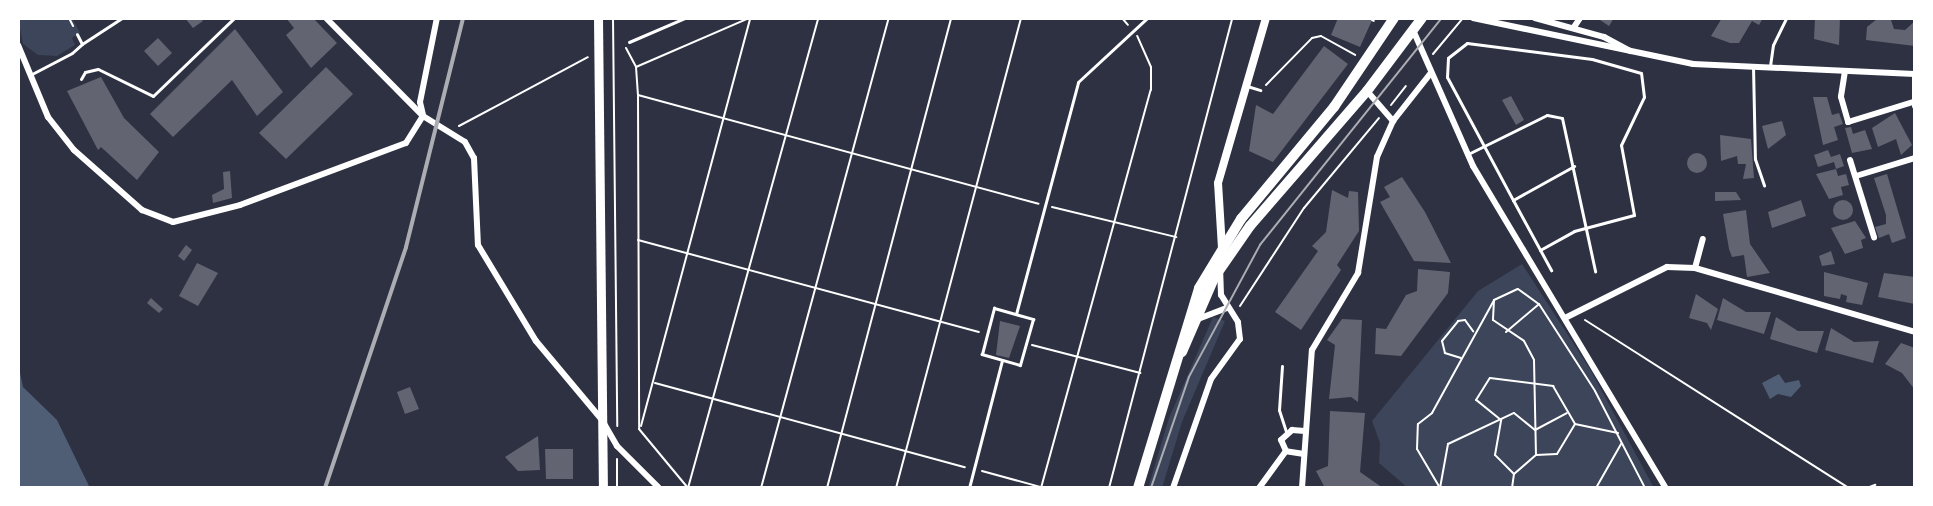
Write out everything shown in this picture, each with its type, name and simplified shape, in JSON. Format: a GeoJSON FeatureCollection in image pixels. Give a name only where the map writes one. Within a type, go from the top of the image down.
{"type":"FeatureCollection","features":[{"type":"Feature","properties":{"kind":"main road"},"geometry":{"type":"LineString","coordinates":[[598,18],[603,488]]}},
{"type":"Feature","properties":{"kind":"main road"},"geometry":{"type":"LineString","coordinates":[[1138,488],[1199,288],[1222,248],[1365,61],[1394,18]]}},
{"type":"Feature","properties":{"kind":"main road"},"geometry":{"type":"LineString","coordinates":[[1411,18],[1413,30]]}},
{"type":"Feature","properties":{"kind":"main road"},"geometry":{"type":"LineString","coordinates":[[1179,354],[1221,271],[1272,198],[1367,91],[1422,18]]}},
{"type":"Feature","properties":{"kind":"street"},"geometry":{"type":"LineString","coordinates":[[326,18],[423,116],[453,131],[474,158],[478,245],[536,341],[602,420],[617,446],[659,488]]}},
{"type":"Feature","properties":{"kind":"street"},"geometry":{"type":"LineString","coordinates":[[18,45],[48,117],[74,150],[142,210],[173,222],[240,205],[406,143],[423,116],[420,102],[437,18]]}},
{"type":"Feature","properties":{"kind":"street"},"geometry":{"type":"LineString","coordinates":[[1222,248],[1218,183],[1266,18]]}},
{"type":"Feature","properties":{"kind":"street"},"geometry":{"type":"LineString","coordinates":[[1473,18],[1693,64],[1915,74],[1914,104],[1848,122],[1841,97],[1845,71]]}},
{"type":"Feature","properties":{"kind":"street"},"geometry":{"type":"LineString","coordinates":[[1535,18],[1574,27],[1630,51]]}},
{"type":"Feature","properties":{"kind":"street"},"geometry":{"type":"LineString","coordinates":[[1574,27],[1580,18]]}},
{"type":"Feature","properties":{"kind":"street"},"geometry":{"type":"LineString","coordinates":[[1413,30],[1425,63],[1468,154],[1666,488]]}},
{"type":"Feature","properties":{"kind":"street"},"geometry":{"type":"LineString","coordinates":[[1302,488],[1312,350],[1358,273],[1368,233],[1372,178],[1394,121],[1430,74]]}},
{"type":"Feature","properties":{"kind":"street"},"geometry":{"type":"LineString","coordinates":[[1367,91],[1394,121]]}},
{"type":"Feature","properties":{"kind":"street"},"geometry":{"type":"LineString","coordinates":[[1856,176],[1915,158]]}},
{"type":"Feature","properties":{"kind":"street"},"geometry":{"type":"LineString","coordinates":[[1850,160],[1874,237]]}},
{"type":"Feature","properties":{"kind":"street"},"geometry":{"type":"LineString","coordinates":[[1695,268],[1703,239]]}},
{"type":"Feature","properties":{"kind":"street"},"geometry":{"type":"LineString","coordinates":[[1565,318],[1667,267],[1695,268],[1915,332]]}},
{"type":"Feature","properties":{"kind":"street"},"geometry":{"type":"LineString","coordinates":[[1173,488],[1211,379],[1240,339],[1233,315],[1227,308],[1221,271]]}},
{"type":"Feature","properties":{"kind":"street"},"geometry":{"type":"LineString","coordinates":[[1196,320],[1227,308]]}},
{"type":"Feature","properties":{"kind":"street"},"geometry":{"type":"LineString","coordinates":[[1286,452],[1281,440],[1286,432],[1305,431]]}},
{"type":"Feature","properties":{"kind":"street"},"geometry":{"type":"LineString","coordinates":[[1286,452],[1304,454]]}},
{"type":"Feature","properties":{"kind":"street"},"geometry":{"type":"LineString","coordinates":[[1259,488],[1286,452]]}},
{"type":"Feature","properties":{"kind":"lane"},"geometry":{"type":"LineString","coordinates":[[30,75],[122,18]]}},
{"type":"Feature","properties":{"kind":"lane"},"geometry":{"type":"LineString","coordinates":[[81,79],[85,72],[98,69],[153,96],[234,18]]}},
{"type":"Feature","properties":{"kind":"lane"},"geometry":{"type":"LineString","coordinates":[[629,42],[685,18]]}},
{"type":"Feature","properties":{"kind":"lane"},"geometry":{"type":"LineString","coordinates":[[1016,314],[1078,82],[1147,18]]}},
{"type":"Feature","properties":{"kind":"lane"},"geometry":{"type":"LineString","coordinates":[[1770,66],[1773,45],[1786,18]]}},
{"type":"Feature","properties":{"kind":"lane"},"geometry":{"type":"LineString","coordinates":[[77,34],[82,44]]}},
{"type":"Feature","properties":{"kind":"lane"},"geometry":{"type":"LineString","coordinates":[[1540,250],[1586,228],[1634,215],[1621,145],[1644,97],[1639,71],[1483,41],[1467,43],[1444,69],[1485,148],[1540,250],[1551,270]]}},
{"type":"Feature","properties":{"kind":"lane"},"geometry":{"type":"LineString","coordinates":[[1753,65],[1755,159],[1764,185]]}},
{"type":"Feature","properties":{"kind":"lane"},"geometry":{"type":"LineString","coordinates":[[1246,86],[1260,90]]}},
{"type":"Feature","properties":{"kind":"lane"},"geometry":{"type":"LineString","coordinates":[[1468,154],[1555,115],[1568,127],[1595,271]]}},
{"type":"Feature","properties":{"kind":"lane"},"geometry":{"type":"LineString","coordinates":[[1513,200],[1574,166]]}},
{"type":"Feature","properties":{"kind":"lane"},"geometry":{"type":"LineString","coordinates":[[994,308],[1033,319],[1020,365],[982,354],[987,334],[994,308]]}},
{"type":"Feature","properties":{"kind":"lane"},"geometry":{"type":"LineString","coordinates":[[969,488],[1002,360]]}},
{"type":"Feature","properties":{"kind":"lane"},"geometry":{"type":"LineString","coordinates":[[1282,366],[1280,410],[1286,432]]}},
{"type":"Feature","properties":{"kind":"path"},"geometry":{"type":"LineString","coordinates":[[613,18],[616,396]]}},
{"type":"Feature","properties":{"kind":"path"},"geometry":{"type":"LineString","coordinates":[[636,67],[750,18]]}},
{"type":"Feature","properties":{"kind":"path"},"geometry":{"type":"LineString","coordinates":[[639,429],[655,383],[750,18]]}},
{"type":"Feature","properties":{"kind":"path"},"geometry":{"type":"LineString","coordinates":[[688,488],[818,18]]}},
{"type":"Feature","properties":{"kind":"path"},"geometry":{"type":"LineString","coordinates":[[761,488],[889,18]]}},
{"type":"Feature","properties":{"kind":"path"},"geometry":{"type":"LineString","coordinates":[[827,488],[951,18]]}},
{"type":"Feature","properties":{"kind":"path"},"geometry":{"type":"LineString","coordinates":[[896,488],[1021,18]]}},
{"type":"Feature","properties":{"kind":"path"},"geometry":{"type":"LineString","coordinates":[[655,383],[1042,488],[1151,90],[1148,59],[1133,31],[1122,18]]}},
{"type":"Feature","properties":{"kind":"path"},"geometry":{"type":"LineString","coordinates":[[1109,488],[1232,18]]}},
{"type":"Feature","properties":{"kind":"path"},"geometry":{"type":"LineString","coordinates":[[1425,63],[1462,18]]}},
{"type":"Feature","properties":{"kind":"path"},"geometry":{"type":"LineString","coordinates":[[1260,90],[1312,38],[1321,36],[1365,61]]}},
{"type":"Feature","properties":{"kind":"path"},"geometry":{"type":"LineString","coordinates":[[629,42],[625,52],[636,67],[638,95],[639,429],[688,488]]}},
{"type":"Feature","properties":{"kind":"path"},"geometry":{"type":"LineString","coordinates":[[453,131],[599,51]]}},
{"type":"Feature","properties":{"kind":"path"},"geometry":{"type":"LineString","coordinates":[[1233,315],[1304,208],[1410,81]]}},
{"type":"Feature","properties":{"kind":"path"},"geometry":{"type":"LineString","coordinates":[[638,95],[1045,206],[1176,237]]}},
{"type":"Feature","properties":{"kind":"path"},"geometry":{"type":"LineString","coordinates":[[638,240],[987,334]]}},
{"type":"Feature","properties":{"kind":"path"},"geometry":{"type":"LineString","coordinates":[[1440,488],[1417,449],[1418,424],[1432,413],[1473,332],[1494,300],[1518,289],[1539,304],[1618,433],[1645,488]]}},
{"type":"Feature","properties":{"kind":"path"},"geometry":{"type":"LineString","coordinates":[[1494,300],[1493,320],[1506,332],[1524,341],[1534,360],[1536,455]]}},
{"type":"Feature","properties":{"kind":"path"},"geometry":{"type":"LineString","coordinates":[[1506,332],[1539,304]]}},
{"type":"Feature","properties":{"kind":"path"},"geometry":{"type":"LineString","coordinates":[[1576,312],[1849,488]]}},
{"type":"Feature","properties":{"kind":"path"},"geometry":{"type":"LineString","coordinates":[[1461,358],[1445,353],[1442,341],[1458,321],[1465,320],[1473,332]]}},
{"type":"Feature","properties":{"kind":"path"},"geometry":{"type":"LineString","coordinates":[[1026,344],[1140,373]]}},
{"type":"Feature","properties":{"kind":"path"},"geometry":{"type":"LineString","coordinates":[[1501,420],[1476,400],[1484,381],[1535,382],[1553,386],[1575,424],[1618,433]]}},
{"type":"Feature","properties":{"kind":"path"},"geometry":{"type":"LineString","coordinates":[[1440,488],[1448,444],[1514,413],[1535,430]]}},
{"type":"Feature","properties":{"kind":"path"},"geometry":{"type":"LineString","coordinates":[[1535,430],[1567,413]]}},
{"type":"Feature","properties":{"kind":"path"},"geometry":{"type":"LineString","coordinates":[[1501,420],[1495,455],[1514,474]]}},
{"type":"Feature","properties":{"kind":"path"},"geometry":{"type":"LineString","coordinates":[[1512,488],[1514,474],[1536,455],[1557,454],[1575,424]]}},
{"type":"Feature","properties":{"kind":"path"},"geometry":{"type":"LineString","coordinates":[[1596,488],[1622,442]]}},
{"type":"Feature","properties":{"kind":"path"},"geometry":{"type":"LineString","coordinates":[[1867,488],[1875,485]]}},
{"type":"Feature","properties":{"kind":"shaded area"},"geometry":{"type":"Polygon","coordinates":[[[18,18],[72,18],[80,33],[72,38],[75,45],[57,56],[38,55],[23,44],[18,18]]]}},
{"type":"Feature","properties":{"kind":"shaded area"},"geometry":{"type":"Polygon","coordinates":[[[1522,264],[1590,369],[1654,488],[1408,488],[1379,463],[1380,443],[1372,421],[1478,291],[1522,264]]]}},
{"type":"Feature","properties":{"kind":"shaded area"},"geometry":{"type":"Polygon","coordinates":[[[1213,317],[1225,321],[1182,422],[1162,488],[1148,488],[1169,418],[1213,317]]]}},
{"type":"Feature","properties":{"kind":"shaded area"},"geometry":{"type":"Polygon","coordinates":[[[18,363],[23,387],[57,420],[90,488],[20,488],[18,363]]]}},
{"type":"Feature","properties":{"kind":"shaded area"},"geometry":{"type":"Polygon","coordinates":[[[1779,374],[1785,383],[1799,380],[1801,386],[1791,397],[1778,394],[1770,399],[1762,383],[1779,374]]]}},
{"type":"Feature","properties":{"kind":"building"},"geometry":{"type":"Polygon","coordinates":[[[185,18],[200,18],[203,21],[193,28],[185,18]]]}},
{"type":"Feature","properties":{"kind":"building"},"geometry":{"type":"Polygon","coordinates":[[[286,18],[313,18],[337,43],[311,68],[286,35],[294,28],[286,18]]]}},
{"type":"Feature","properties":{"kind":"building"},"geometry":{"type":"Polygon","coordinates":[[[1338,18],[1373,18],[1360,47],[1331,35],[1338,18]]]}},
{"type":"Feature","properties":{"kind":"building"},"geometry":{"type":"Polygon","coordinates":[[[1597,18],[1614,18],[1609,26],[1597,18]]]}},
{"type":"Feature","properties":{"kind":"building"},"geometry":{"type":"Polygon","coordinates":[[[1722,18],[1763,18],[1759,25],[1752,21],[1739,43],[1730,43],[1711,36],[1722,18]]]}},
{"type":"Feature","properties":{"kind":"building"},"geometry":{"type":"Polygon","coordinates":[[[1815,18],[1840,18],[1839,45],[1814,39],[1815,18]]]}},
{"type":"Feature","properties":{"kind":"building"},"geometry":{"type":"Polygon","coordinates":[[[1877,19],[1891,20],[1894,29],[1905,30],[1915,21],[1915,46],[1866,40],[1867,27],[1877,19]]]}},
{"type":"Feature","properties":{"kind":"building"},"geometry":{"type":"Polygon","coordinates":[[[235,29],[283,92],[257,116],[232,80],[173,137],[150,114],[235,29]]]}},
{"type":"Feature","properties":{"kind":"building"},"geometry":{"type":"Polygon","coordinates":[[[158,38],[172,53],[158,66],[144,51],[158,38]]]}},
{"type":"Feature","properties":{"kind":"building"},"geometry":{"type":"Polygon","coordinates":[[[1324,46],[1348,64],[1273,162],[1249,151],[1256,105],[1273,114],[1324,46]]]}},
{"type":"Feature","properties":{"kind":"building"},"geometry":{"type":"Polygon","coordinates":[[[326,67],[353,94],[286,159],[259,133],[326,67]]]}},
{"type":"Feature","properties":{"kind":"building"},"geometry":{"type":"Polygon","coordinates":[[[101,77],[124,118],[159,152],[137,180],[101,147],[98,150],[67,91],[101,77]]]}},
{"type":"Feature","properties":{"kind":"building"},"geometry":{"type":"Polygon","coordinates":[[[1511,96],[1524,120],[1516,125],[1502,100],[1511,96]]]}},
{"type":"Feature","properties":{"kind":"building"},"geometry":{"type":"Polygon","coordinates":[[[1813,97],[1827,97],[1832,115],[1839,113],[1843,124],[1834,127],[1838,140],[1823,145],[1813,97]]]}},
{"type":"Feature","properties":{"kind":"building"},"geometry":{"type":"Polygon","coordinates":[[[1895,113],[1912,145],[1901,155],[1896,139],[1878,147],[1872,128],[1895,113]]]}},
{"type":"Feature","properties":{"kind":"building"},"geometry":{"type":"Polygon","coordinates":[[[1782,121],[1786,135],[1768,149],[1762,126],[1782,121]]]}},
{"type":"Feature","properties":{"kind":"building"},"geometry":{"type":"Polygon","coordinates":[[[1851,127],[1853,134],[1865,130],[1872,149],[1852,153],[1845,128],[1851,127]]]}},
{"type":"Feature","properties":{"kind":"building"},"geometry":{"type":"Polygon","coordinates":[[[1720,135],[1751,139],[1754,178],[1743,179],[1746,164],[1738,164],[1737,156],[1721,161],[1720,135]]]}},
{"type":"Feature","properties":{"kind":"building"},"geometry":{"type":"Polygon","coordinates":[[[1828,150],[1831,157],[1840,154],[1844,166],[1836,169],[1834,162],[1818,167],[1814,155],[1828,150]]]}},
{"type":"Feature","properties":{"kind":"building"},"geometry":{"type":"Polygon","coordinates":[[[1697,153],[1704,156],[1707,163],[1704,170],[1697,173],[1690,170],[1687,163],[1690,156],[1697,153]]]}},
{"type":"Feature","properties":{"kind":"building"},"geometry":{"type":"Polygon","coordinates":[[[1836,169],[1838,176],[1846,174],[1849,185],[1841,187],[1843,195],[1829,199],[1816,174],[1836,169]]]}},
{"type":"Feature","properties":{"kind":"building"},"geometry":{"type":"Polygon","coordinates":[[[230,171],[232,198],[213,203],[212,195],[224,189],[223,172],[230,171]]]}},
{"type":"Feature","properties":{"kind":"building"},"geometry":{"type":"Polygon","coordinates":[[[1887,174],[1906,238],[1892,243],[1889,234],[1879,238],[1875,227],[1886,224],[1886,215],[1874,178],[1887,174]]]}},
{"type":"Feature","properties":{"kind":"building"},"geometry":{"type":"Polygon","coordinates":[[[1402,177],[1425,212],[1451,263],[1414,261],[1380,202],[1390,197],[1384,187],[1402,177]]]}},
{"type":"Feature","properties":{"kind":"building"},"geometry":{"type":"Polygon","coordinates":[[[1332,190],[1348,198],[1349,191],[1358,192],[1359,231],[1337,265],[1341,270],[1301,330],[1275,312],[1318,251],[1312,246],[1326,232],[1332,190]]]}},
{"type":"Feature","properties":{"kind":"building"},"geometry":{"type":"Polygon","coordinates":[[[1715,192],[1736,192],[1741,200],[1715,201],[1715,192]]]}},
{"type":"Feature","properties":{"kind":"building"},"geometry":{"type":"Polygon","coordinates":[[[1801,200],[1806,216],[1772,228],[1768,212],[1801,200]]]}},
{"type":"Feature","properties":{"kind":"building"},"geometry":{"type":"Polygon","coordinates":[[[1843,200],[1850,203],[1853,210],[1850,217],[1843,220],[1836,217],[1833,210],[1836,203],[1843,200]]]}},
{"type":"Feature","properties":{"kind":"building"},"geometry":{"type":"Polygon","coordinates":[[[1746,210],[1750,244],[1770,273],[1747,277],[1744,255],[1732,257],[1723,214],[1746,210]]]}},
{"type":"Feature","properties":{"kind":"building"},"geometry":{"type":"Polygon","coordinates":[[[1855,221],[1866,238],[1861,240],[1863,248],[1845,254],[1831,228],[1855,221]]]}},
{"type":"Feature","properties":{"kind":"building"},"geometry":{"type":"Polygon","coordinates":[[[186,245],[192,250],[184,261],[178,256],[186,245]]]}},
{"type":"Feature","properties":{"kind":"building"},"geometry":{"type":"Polygon","coordinates":[[[1831,251],[1835,264],[1822,266],[1819,256],[1831,251]]]}},
{"type":"Feature","properties":{"kind":"building"},"geometry":{"type":"Polygon","coordinates":[[[197,263],[218,273],[198,306],[179,296],[197,263]]]}},
{"type":"Feature","properties":{"kind":"building"},"geometry":{"type":"Polygon","coordinates":[[[1418,269],[1450,272],[1448,293],[1401,356],[1375,354],[1376,328],[1386,329],[1406,295],[1417,291],[1418,269]]]}},
{"type":"Feature","properties":{"kind":"building"},"geometry":{"type":"Polygon","coordinates":[[[1824,272],[1868,283],[1862,305],[1846,302],[1847,296],[1841,294],[1840,299],[1824,296],[1824,272]]]}},
{"type":"Feature","properties":{"kind":"building"},"geometry":{"type":"Polygon","coordinates":[[[1884,273],[1915,277],[1915,304],[1878,297],[1884,273]]]}},
{"type":"Feature","properties":{"kind":"building"},"geometry":{"type":"Polygon","coordinates":[[[1696,294],[1718,309],[1711,330],[1707,323],[1689,318],[1696,294]]]}},
{"type":"Feature","properties":{"kind":"building"},"geometry":{"type":"Polygon","coordinates":[[[151,298],[163,309],[159,313],[147,303],[151,298]]]}},
{"type":"Feature","properties":{"kind":"building"},"geometry":{"type":"Polygon","coordinates":[[[1723,298],[1746,312],[1771,312],[1764,334],[1717,320],[1723,298]]]}},
{"type":"Feature","properties":{"kind":"building"},"geometry":{"type":"Polygon","coordinates":[[[1776,317],[1798,331],[1824,331],[1817,353],[1770,339],[1776,317]]]}},
{"type":"Feature","properties":{"kind":"building"},"geometry":{"type":"Polygon","coordinates":[[[1342,319],[1362,320],[1358,402],[1351,397],[1329,399],[1335,345],[1327,340],[1342,319]]]}},
{"type":"Feature","properties":{"kind":"building"},"geometry":{"type":"Polygon","coordinates":[[[1000,321],[1020,326],[1009,358],[996,355],[1000,321]]]}},
{"type":"Feature","properties":{"kind":"building"},"geometry":{"type":"Polygon","coordinates":[[[1831,328],[1854,342],[1879,341],[1873,363],[1825,350],[1831,328]]]}},
{"type":"Feature","properties":{"kind":"building"},"geometry":{"type":"Polygon","coordinates":[[[1901,343],[1915,348],[1915,390],[1902,373],[1885,364],[1901,343]]]}},
{"type":"Feature","properties":{"kind":"building"},"geometry":{"type":"Polygon","coordinates":[[[410,387],[419,409],[405,414],[397,392],[410,387]]]}},
{"type":"Feature","properties":{"kind":"building"},"geometry":{"type":"Polygon","coordinates":[[[1330,411],[1365,413],[1360,472],[1383,488],[1325,488],[1316,471],[1328,466],[1330,411]]]}},
{"type":"Feature","properties":{"kind":"building"},"geometry":{"type":"Polygon","coordinates":[[[538,436],[540,470],[518,471],[505,457],[538,436]]]}},
{"type":"Feature","properties":{"kind":"building"},"geometry":{"type":"Polygon","coordinates":[[[545,449],[573,449],[573,479],[546,479],[545,449]]]}},
{"type":"Feature","properties":{"kind":"tram line"},"geometry":{"type":"LineString","coordinates":[[1151,488],[1189,377],[1260,245],[1442,18]]}},
{"type":"Feature","properties":{"kind":"railway"},"geometry":{"type":"LineString","coordinates":[[325,488],[406,247],[463,18]]}}]}
